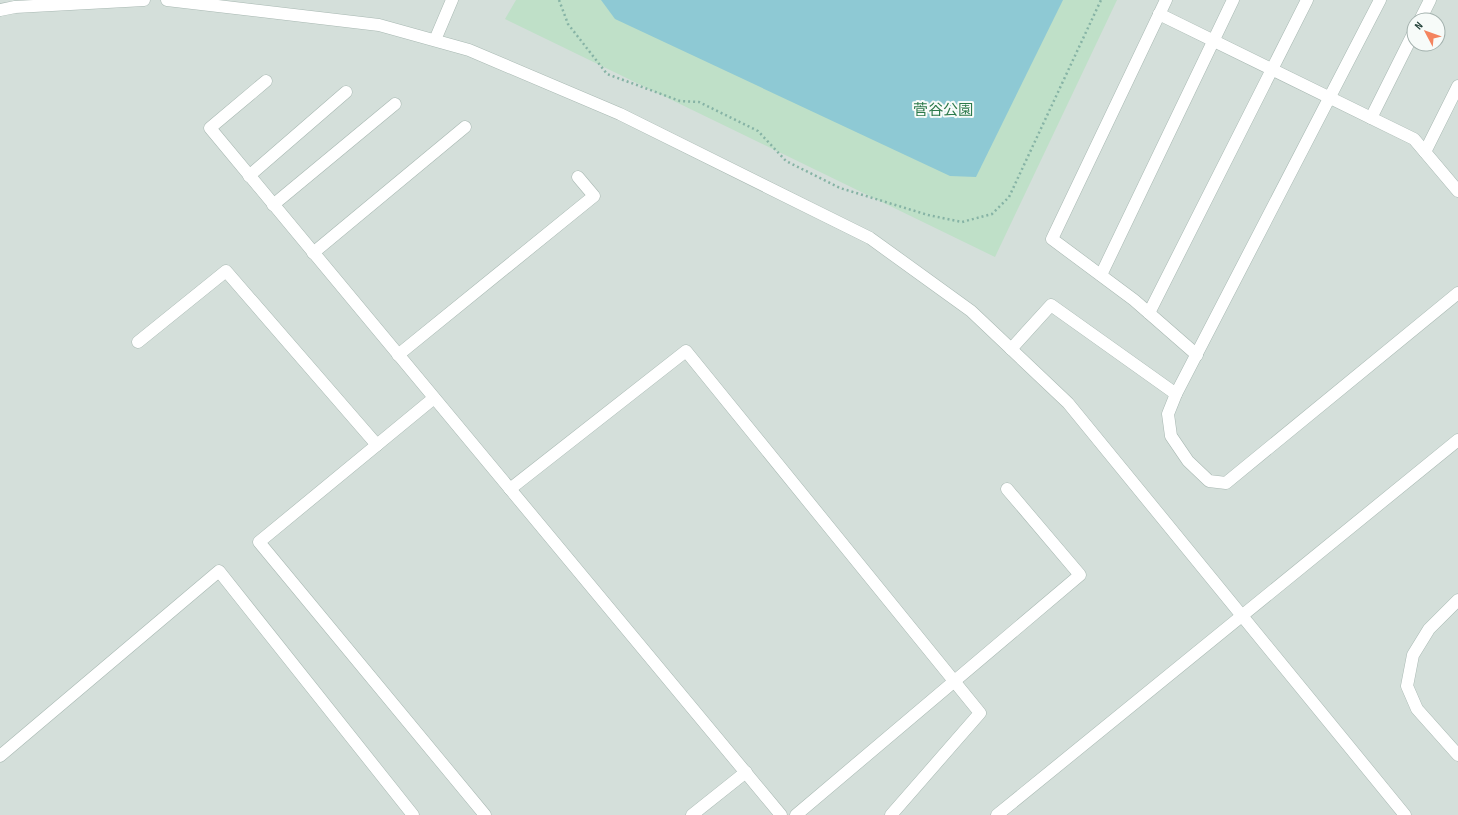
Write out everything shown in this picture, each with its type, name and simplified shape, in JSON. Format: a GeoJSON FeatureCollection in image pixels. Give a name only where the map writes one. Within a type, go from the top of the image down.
{"type":"FeatureCollection","features":[{"type":"Feature","properties":{"kind":"street"},"geometry":{"type":"LineString","coordinates":[[0,10],[15,7],[144,0]]}},
{"type":"Feature","properties":{"kind":"street"},"geometry":{"type":"LineString","coordinates":[[167,0],[379,25],[469,50],[620,114],[870,238],[970,311],[1068,403],[1405,815]]}},
{"type":"Feature","properties":{"kind":"street"},"geometry":{"type":"LineString","coordinates":[[435,40],[452,0]]}},
{"type":"Feature","properties":{"kind":"street"},"geometry":{"type":"LineString","coordinates":[[1166,0],[1052,239],[1101,275],[1148,313],[1196,355]]}},
{"type":"Feature","properties":{"kind":"street"},"geometry":{"type":"LineString","coordinates":[[1101,275],[1233,0]]}},
{"type":"Feature","properties":{"kind":"street"},"geometry":{"type":"LineString","coordinates":[[1148,313],[1307,0]]}},
{"type":"Feature","properties":{"kind":"street"},"geometry":{"type":"LineString","coordinates":[[1380,0],[1331,98],[1176,394],[1168,414],[1171,436],[1188,461],[1209,481],[1226,483],[1458,293]]}},
{"type":"Feature","properties":{"kind":"street"},"geometry":{"type":"LineString","coordinates":[[1424,12],[1430,0]]}},
{"type":"Feature","properties":{"kind":"street"},"geometry":{"type":"LineString","coordinates":[[1159,14],[1414,139],[1458,191]]}},
{"type":"Feature","properties":{"kind":"street"},"geometry":{"type":"LineString","coordinates":[[1371,118],[1406,48]]}},
{"type":"Feature","properties":{"kind":"street"},"geometry":{"type":"LineString","coordinates":[[266,81],[210,128],[781,815]]}},
{"type":"Feature","properties":{"kind":"street"},"geometry":{"type":"LineString","coordinates":[[1425,152],[1458,86]]}},
{"type":"Feature","properties":{"kind":"street"},"geometry":{"type":"LineString","coordinates":[[249,176],[346,92]]}},
{"type":"Feature","properties":{"kind":"street"},"geometry":{"type":"LineString","coordinates":[[273,205],[394,104]]}},
{"type":"Feature","properties":{"kind":"street"},"geometry":{"type":"LineString","coordinates":[[313,253],[465,127]]}},
{"type":"Feature","properties":{"kind":"street"},"geometry":{"type":"LineString","coordinates":[[398,355],[594,196],[578,177]]}},
{"type":"Feature","properties":{"kind":"street"},"geometry":{"type":"LineString","coordinates":[[138,342],[226,271],[377,445]]}},
{"type":"Feature","properties":{"kind":"street"},"geometry":{"type":"LineString","coordinates":[[1011,349],[1052,305],[1176,394]]}},
{"type":"Feature","properties":{"kind":"street"},"geometry":{"type":"LineString","coordinates":[[510,489],[686,351],[980,713],[891,815]]}},
{"type":"Feature","properties":{"kind":"street"},"geometry":{"type":"LineString","coordinates":[[434,398],[259,542],[485,815]]}},
{"type":"Feature","properties":{"kind":"street"},"geometry":{"type":"LineString","coordinates":[[998,815],[1458,440]]}},
{"type":"Feature","properties":{"kind":"street"},"geometry":{"type":"LineString","coordinates":[[796,815],[955,682],[1080,574],[1007,489]]}},
{"type":"Feature","properties":{"kind":"street"},"geometry":{"type":"LineString","coordinates":[[0,756],[220,572],[413,815]]}},
{"type":"Feature","properties":{"kind":"street"},"geometry":{"type":"LineString","coordinates":[[1458,600],[1429,629],[1413,655],[1407,686],[1417,709],[1458,755]]}},
{"type":"Feature","properties":{"kind":"street"},"geometry":{"type":"LineString","coordinates":[[692,815],[746,772]]}},
{"type":"Feature","properties":{"kind":"path"},"geometry":{"type":"LineString","coordinates":[[559,0],[568,24],[607,74],[680,101],[698,102],[758,131],[786,161],[840,188],[928,215],[962,222],[992,214],[1009,197],[1101,0]]}},
{"type":"Feature","properties":{"kind":"shaded area"},"geometry":{"type":"Polygon","coordinates":[[[0,0],[1458,0],[1458,815],[0,815],[0,0]]]}},
{"type":"Feature","properties":{"kind":"green space","name":"菅谷公園"},"geometry":{"type":"Polygon","coordinates":[[[516,0],[1117,0],[995,257],[505,19],[516,0]]]}},
{"type":"Feature","properties":{"kind":"water"},"geometry":{"type":"Polygon","coordinates":[[[601,0],[1063,0],[976,177],[950,176],[615,19],[601,0]]]}}]}
